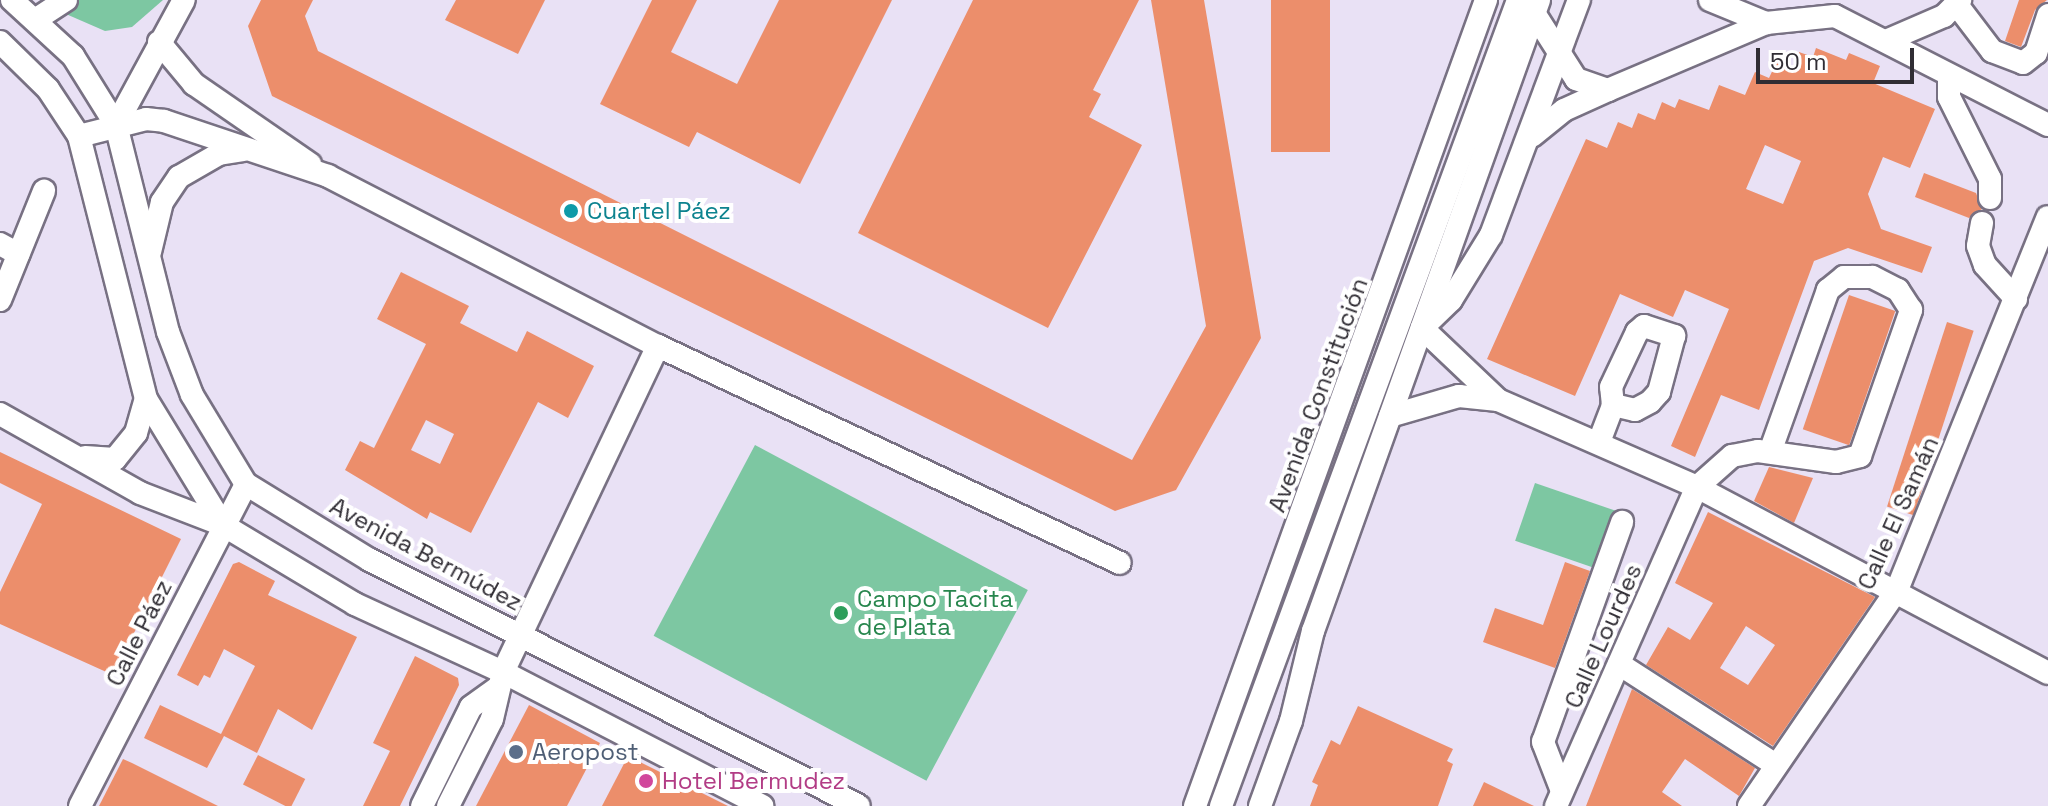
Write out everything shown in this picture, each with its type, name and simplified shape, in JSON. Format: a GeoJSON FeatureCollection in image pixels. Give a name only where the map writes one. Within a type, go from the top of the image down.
{"type":"FeatureCollection","features":[{"type":"Feature","properties":{"kind":"street","name":"Avenida Bermúdez"},"geometry":{"type":"LineString","coordinates":[[12,0],[92,80],[116,125],[168,332],[192,395],[246,484],[370,560],[521,633],[859,806]]}},
{"type":"Feature","properties":{"kind":"street"},"geometry":{"type":"LineString","coordinates":[[35,20],[66,0]]}},
{"type":"Feature","properties":{"kind":"street"},"geometry":{"type":"LineString","coordinates":[[116,125],[184,0]]}},
{"type":"Feature","properties":{"kind":"street","name":"Avenida Constitución"},"geometry":{"type":"LineString","coordinates":[[1195,806],[1486,0]]}},
{"type":"Feature","properties":{"kind":"street"},"geometry":{"type":"LineString","coordinates":[[1422,328],[1451,300],[1491,235],[1531,137],[1579,0]]}},
{"type":"Feature","properties":{"kind":"street"},"geometry":{"type":"LineString","coordinates":[[1710,0],[1766,23]]}},
{"type":"Feature","properties":{"kind":"street"},"geometry":{"type":"LineString","coordinates":[[1888,40],[1958,3],[1992,51],[2023,63],[2036,53],[2048,15]]}},
{"type":"Feature","properties":{"kind":"street"},"geometry":{"type":"LineString","coordinates":[[1530,4],[1576,79],[1608,90]]}},
{"type":"Feature","properties":{"kind":"street"},"geometry":{"type":"LineString","coordinates":[[1260,806],[1291,721],[1313,631],[1503,96],[1530,4]]}},
{"type":"Feature","properties":{"kind":"street"},"geometry":{"type":"LineString","coordinates":[[1221,806],[1530,4]]}},
{"type":"Feature","properties":{"kind":"street"},"geometry":{"type":"LineString","coordinates":[[1531,137],[1564,110],[1766,23],[1814,7],[1888,40],[1949,76],[2048,125]]}},
{"type":"Feature","properties":{"kind":"street"},"geometry":{"type":"LineString","coordinates":[[0,42],[48,89],[79,136],[146,399],[223,525]]}},
{"type":"Feature","properties":{"kind":"street"},"geometry":{"type":"LineString","coordinates":[[159,42],[194,84],[328,176],[658,346],[1120,563]]}},
{"type":"Feature","properties":{"kind":"street"},"geometry":{"type":"LineString","coordinates":[[1949,76],[1949,97],[1990,179],[1990,198]]}},
{"type":"Feature","properties":{"kind":"street"},"geometry":{"type":"LineString","coordinates":[[1503,96],[1539,113]]}},
{"type":"Feature","properties":{"kind":"street"},"geometry":{"type":"LineString","coordinates":[[79,136],[116,125],[164,121],[328,176]]}},
{"type":"Feature","properties":{"kind":"street"},"geometry":{"type":"LineString","coordinates":[[149,257],[162,202],[179,177],[219,154],[243,150]]}},
{"type":"Feature","properties":{"kind":"street"},"geometry":{"type":"LineString","coordinates":[[0,300],[9,249],[44,191]]}},
{"type":"Feature","properties":{"kind":"street","name":"Calle El Samán"},"geometry":{"type":"LineString","coordinates":[[1749,806],[1897,590],[2016,299],[2042,254],[2048,217]]}},
{"type":"Feature","properties":{"kind":"street"},"geometry":{"type":"LineString","coordinates":[[1982,223],[1978,246],[1985,265],[2016,299]]}},
{"type":"Feature","properties":{"kind":"street"},"geometry":{"type":"LineString","coordinates":[[1697,487],[1732,456],[1770,452],[1836,462],[1860,456],[1911,310],[1898,290],[1872,277],[1844,277],[1828,290],[1770,452]]}},
{"type":"Feature","properties":{"kind":"street"},"geometry":{"type":"LineString","coordinates":[[1422,328],[1498,400]]}},
{"type":"Feature","properties":{"kind":"street"},"geometry":{"type":"LineString","coordinates":[[448,806],[492,719],[500,681],[521,633],[658,346]]}},
{"type":"Feature","properties":{"kind":"street"},"geometry":{"type":"LineString","coordinates":[[1390,416],[1459,396],[1498,400],[1697,487],[1897,590],[2048,673]]}},
{"type":"Feature","properties":{"kind":"street"},"geometry":{"type":"LineString","coordinates":[[80,457],[115,459],[136,433],[146,399]]}},
{"type":"Feature","properties":{"kind":"street"},"geometry":{"type":"LineString","coordinates":[[1599,442],[1613,405]]}},
{"type":"Feature","properties":{"kind":"street"},"geometry":{"type":"LineString","coordinates":[[0,414],[140,493],[223,525],[355,604],[500,681],[763,806]]}},
{"type":"Feature","properties":{"kind":"street","name":"Calle Páez"},"geometry":{"type":"LineString","coordinates":[[80,806],[246,484]]}},
{"type":"Feature","properties":{"kind":"street","name":"Calle Lourdes"},"geometry":{"type":"LineString","coordinates":[[1559,798],[1697,487]]}},
{"type":"Feature","properties":{"kind":"street"},"geometry":{"type":"LineString","coordinates":[[1559,798],[1543,742],[1622,522]]}},
{"type":"Feature","properties":{"kind":"street"},"geometry":{"type":"LineString","coordinates":[[1619,664],[1776,765]]}},
{"type":"Feature","properties":{"kind":"street"},"geometry":{"type":"LineString","coordinates":[[422,806],[471,707],[500,681]]}},
{"type":"Feature","properties":{"kind":"green space"},"geometry":{"type":"Polygon","coordinates":[[[76,0],[163,0],[132,27],[105,31],[59,11],[76,0]]]}},
{"type":"Feature","properties":{"kind":"green space","name":"Campo Tacita de Plata"},"geometry":{"type":"Polygon","coordinates":[[[755,445],[1028,590],[926,781],[654,636],[755,445]]]}},
{"type":"Feature","properties":{"kind":"green space"},"geometry":{"type":"Polygon","coordinates":[[[1535,483],[1617,511],[1597,569],[1515,541],[1535,483]]]}},
{"type":"Feature","properties":{"kind":"building","name":"Cuartel Páez"},"geometry":{"type":"Polygon","coordinates":[[[261,0],[313,0],[305,16],[318,51],[1132,460],[1206,326],[1151,0],[1204,0],[1261,338],[1176,490],[1115,511],[272,96],[248,26],[261,0]]]}},
{"type":"Feature","properties":{"kind":"building"},"geometry":{"type":"Polygon","coordinates":[[[456,0],[545,0],[518,54],[445,20],[456,0]]]}},
{"type":"Feature","properties":{"kind":"building"},"geometry":{"type":"Polygon","coordinates":[[[652,0],[697,0],[671,52],[737,84],[779,0],[892,0],[800,184],[697,132],[689,147],[600,104],[652,0]]]}},
{"type":"Feature","properties":{"kind":"building"},"geometry":{"type":"Polygon","coordinates":[[[973,0],[1139,0],[1093,90],[1101,94],[1089,117],[1142,145],[1048,328],[858,233],[973,0]]]}},
{"type":"Feature","properties":{"kind":"building"},"geometry":{"type":"Polygon","coordinates":[[[1271,0],[1330,0],[1330,152],[1271,152],[1271,0]]]}},
{"type":"Feature","properties":{"kind":"building"},"geometry":{"type":"Polygon","coordinates":[[[2019,0],[2047,0],[2035,10],[2021,47],[2005,41],[2019,0]]]}},
{"type":"Feature","properties":{"kind":"building"},"geometry":{"type":"Polygon","coordinates":[[[1816,48],[1846,60],[1849,53],[1880,66],[1873,83],[1935,109],[1910,168],[1883,157],[1868,194],[1881,229],[1932,247],[1922,273],[1848,248],[1814,261],[1759,410],[1721,395],[1695,457],[1671,446],[1729,309],[1685,290],[1673,317],[1620,294],[1575,396],[1487,359],[1586,139],[1607,148],[1618,122],[1632,128],[1638,113],[1655,120],[1662,102],[1675,108],[1679,99],[1709,110],[1719,85],[1745,95],[1755,72],[1769,78],[1776,63],[1792,69],[1799,52],[1813,57],[1816,48]],[[1765,145],[1746,189],[1783,204],[1801,161],[1765,145]]]}},
{"type":"Feature","properties":{"kind":"building"},"geometry":{"type":"Polygon","coordinates":[[[1924,173],[1976,193],[1982,209],[1969,218],[1915,197],[1924,173]]]}},
{"type":"Feature","properties":{"kind":"building"},"geometry":{"type":"Polygon","coordinates":[[[401,272],[469,306],[460,323],[517,352],[527,331],[594,366],[568,418],[538,402],[471,533],[430,512],[427,519],[345,470],[360,441],[374,448],[426,344],[377,319],[401,272]],[[426,420],[411,450],[440,464],[454,434],[426,420]]]}},
{"type":"Feature","properties":{"kind":"building"},"geometry":{"type":"Polygon","coordinates":[[[1849,295],[1895,311],[1849,445],[1803,429],[1849,295]]]}},
{"type":"Feature","properties":{"kind":"building"},"geometry":{"type":"Polygon","coordinates":[[[1947,322],[1974,331],[1914,515],[1887,507],[1947,322]]]}},
{"type":"Feature","properties":{"kind":"building"},"geometry":{"type":"Polygon","coordinates":[[[0,452],[181,539],[113,675],[0,624],[0,592],[42,504],[0,483],[0,452]]]}},
{"type":"Feature","properties":{"kind":"building"},"geometry":{"type":"Polygon","coordinates":[[[1769,467],[1813,478],[1794,523],[1754,501],[1769,467]]]}},
{"type":"Feature","properties":{"kind":"building"},"geometry":{"type":"Polygon","coordinates":[[[1708,512],[1875,597],[1773,746],[1646,665],[1668,627],[1690,640],[1713,603],[1675,583],[1708,512]],[[1746,626],[1720,668],[1748,685],[1775,645],[1746,626]]]}},
{"type":"Feature","properties":{"kind":"building"},"geometry":{"type":"Polygon","coordinates":[[[239,562],[275,581],[268,595],[357,637],[312,730],[278,709],[257,753],[224,736],[207,768],[144,738],[160,705],[221,734],[255,666],[224,649],[210,678],[204,675],[198,686],[177,675],[233,564],[239,562]]]}},
{"type":"Feature","properties":{"kind":"building"},"geometry":{"type":"Polygon","coordinates":[[[1565,562],[1590,571],[1555,668],[1483,642],[1495,608],[1543,625],[1565,562]]]}},
{"type":"Feature","properties":{"kind":"building"},"geometry":{"type":"Polygon","coordinates":[[[415,656],[458,678],[459,685],[400,806],[363,806],[390,751],[373,743],[415,656]]]}},
{"type":"Feature","properties":{"kind":"building"},"geometry":{"type":"Polygon","coordinates":[[[1632,689],[1755,768],[1739,796],[1685,759],[1662,792],[1682,806],[1586,806],[1632,689]]]}},
{"type":"Feature","properties":{"kind":"building"},"geometry":{"type":"Polygon","coordinates":[[[529,705],[600,743],[567,806],[476,806],[529,705]]]}},
{"type":"Feature","properties":{"kind":"building"},"geometry":{"type":"Polygon","coordinates":[[[1358,706],[1453,749],[1447,761],[1453,764],[1438,806],[1310,806],[1318,785],[1312,782],[1331,740],[1340,745],[1358,706]]]}},
{"type":"Feature","properties":{"kind":"building"},"geometry":{"type":"Polygon","coordinates":[[[258,755],[305,779],[291,806],[285,806],[243,784],[258,755]]]}},
{"type":"Feature","properties":{"kind":"building","name":"Hotel Bermudez"},"geometry":{"type":"Polygon","coordinates":[[[628,756],[728,806],[602,806],[628,756]]]}},
{"type":"Feature","properties":{"kind":"building"},"geometry":{"type":"Polygon","coordinates":[[[123,759],[132,763],[218,806],[99,806],[123,759]]]}},
{"type":"Feature","properties":{"kind":"building"},"geometry":{"type":"Polygon","coordinates":[[[1484,782],[1534,806],[1473,806],[1484,782]]]}},
{"type":"Feature","properties":{"kind":"place","name":"Cuartel Páez"},"geometry":{"type":"Point","coordinates":[571,211]}},
{"type":"Feature","properties":{"kind":"place","name":"Campo Tacita de Plata"},"geometry":{"type":"Point","coordinates":[841,613]}},
{"type":"Feature","properties":{"kind":"place","name":"Aeropost"},"geometry":{"type":"Point","coordinates":[516,752]}},
{"type":"Feature","properties":{"kind":"place","name":"Hotel Bermudez"},"geometry":{"type":"Point","coordinates":[646,781]}}]}
